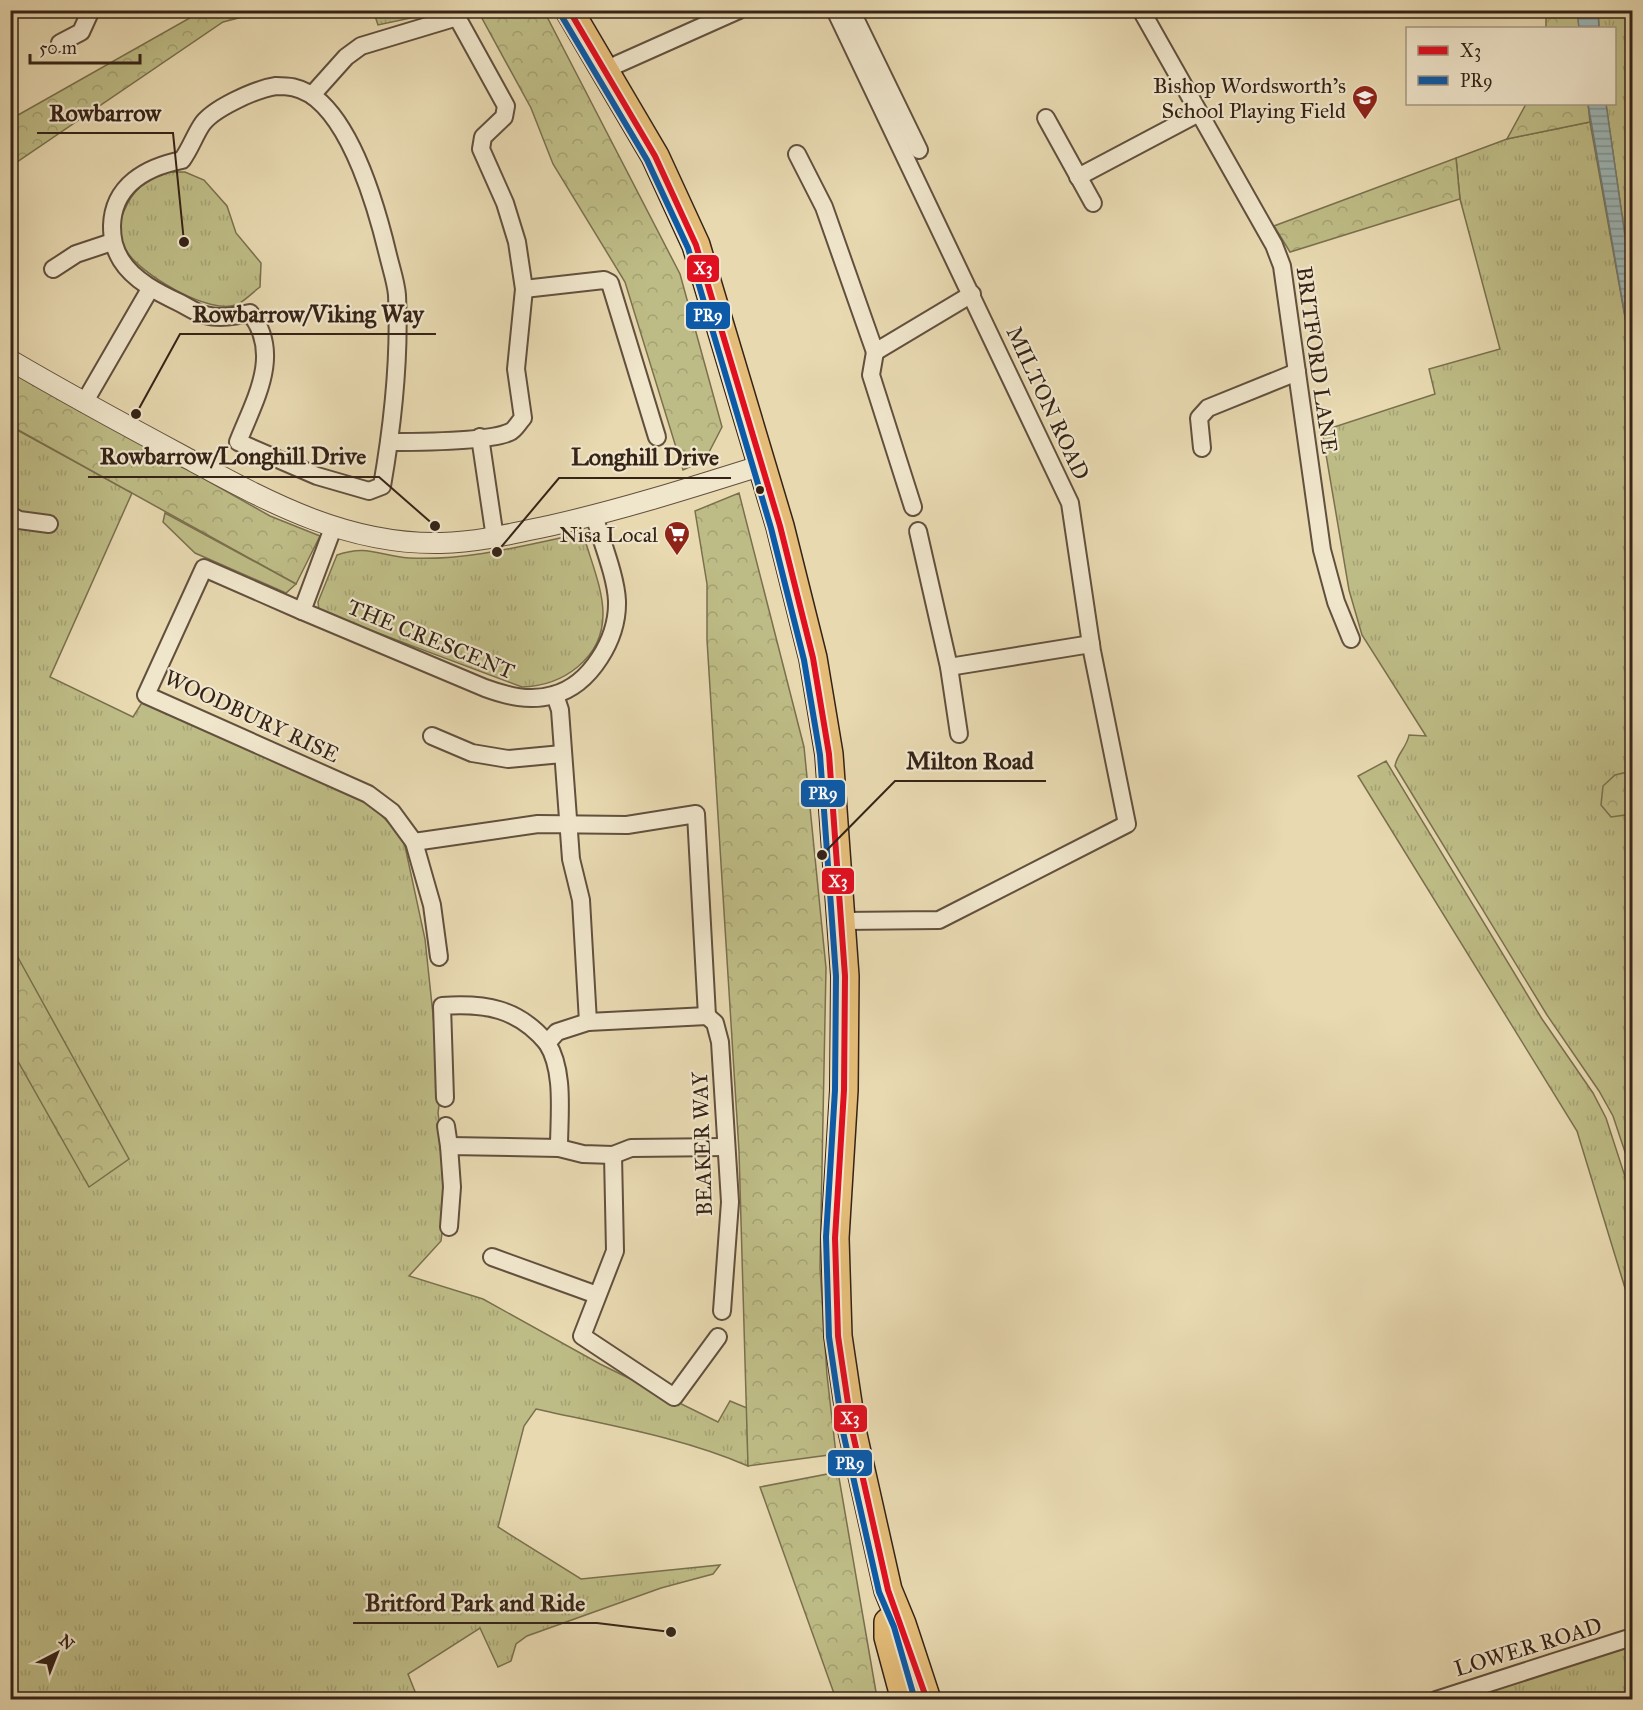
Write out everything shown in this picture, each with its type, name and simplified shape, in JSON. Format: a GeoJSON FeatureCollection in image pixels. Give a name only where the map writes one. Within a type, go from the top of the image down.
{"type":"FeatureCollection","features":[{"type":"Feature","properties":{"kind":"highway"},"geometry":{"type":"LineString","coordinates":[[569,10],[655,156],[696,245],[763,465],[801,606],[822,705],[830,765],[842,921],[846,1043],[836,1238],[836,1305],[850,1421],[888,1590],[902,1624],[927,1700]]}},
{"type":"Feature","properties":{"kind":"highway"},"geometry":{"type":"LineString","coordinates":[[888,1590],[888,1637],[905,1700]]}},
{"type":"Feature","properties":{"kind":"street"},"geometry":{"type":"LineString","coordinates":[[60,44],[81,32],[91,10]]}},
{"type":"Feature","properties":{"kind":"street"},"geometry":{"type":"LineString","coordinates":[[605,72],[618,64],[739,10]]}},
{"type":"Feature","properties":{"kind":"street","name":"MILTON ROAD"},"geometry":{"type":"LineString","coordinates":[[835,10],[1070,503],[1091,644],[1127,824],[939,920],[842,921]]}},
{"type":"Feature","properties":{"kind":"street"},"geometry":{"type":"LineString","coordinates":[[851,10],[919,150]]}},
{"type":"Feature","properties":{"kind":"street","name":"BRITFORD LANE"},"geometry":{"type":"LineString","coordinates":[[1141,10],[1274,245],[1282,266],[1322,550],[1336,602],[1351,639]]}},
{"type":"Feature","properties":{"kind":"street"},"geometry":{"type":"LineString","coordinates":[[312,95],[346,57],[361,46],[458,19],[506,106],[504,117],[483,137],[481,150],[505,203],[518,242],[524,289],[516,369],[523,418],[511,432],[422,442],[389,442]]}},
{"type":"Feature","properties":{"kind":"street"},"geometry":{"type":"LineString","coordinates":[[276,86],[297,87],[312,95],[335,120],[375,201],[397,292],[398,353],[389,442],[382,486],[369,491],[317,476],[238,442],[266,371],[266,346],[260,325],[250,314],[225,318],[204,315],[150,289],[122,262],[112,242],[112,214],[121,192],[141,173],[162,164],[182,160],[195,141],[201,124],[255,90],[276,86]]}},
{"type":"Feature","properties":{"kind":"street"},"geometry":{"type":"LineString","coordinates":[[1078,177],[1199,113]]}},
{"type":"Feature","properties":{"kind":"street"},"geometry":{"type":"LineString","coordinates":[[1046,118],[1093,203]]}},
{"type":"Feature","properties":{"kind":"street"},"geometry":{"type":"LineString","coordinates":[[797,154],[824,207],[874,351],[871,375],[913,507]]}},
{"type":"Feature","properties":{"kind":"street"},"geometry":{"type":"LineString","coordinates":[[53,269],[76,254],[112,242]]}},
{"type":"Feature","properties":{"kind":"street"},"geometry":{"type":"LineString","coordinates":[[524,289],[604,280],[610,284],[657,437]]}},
{"type":"Feature","properties":{"kind":"street"},"geometry":{"type":"LineString","coordinates":[[84,403],[150,289]]}},
{"type":"Feature","properties":{"kind":"street"},"geometry":{"type":"LineString","coordinates":[[874,351],[972,294]]}},
{"type":"Feature","properties":{"kind":"street"},"geometry":{"type":"LineString","coordinates":[[10,360],[84,403],[275,505],[333,528],[411,542],[467,542],[495,538],[594,515],[763,465]]}},
{"type":"Feature","properties":{"kind":"street"},"geometry":{"type":"LineString","coordinates":[[1202,448],[1199,418],[1208,408],[1297,372]]}},
{"type":"Feature","properties":{"kind":"street"},"geometry":{"type":"LineString","coordinates":[[480,437],[495,538]]}},
{"type":"Feature","properties":{"kind":"street"},"geometry":{"type":"LineString","coordinates":[[10,515],[19,520],[49,524]]}},
{"type":"Feature","properties":{"kind":"street","name":"THE CRESCENT"},"geometry":{"type":"LineString","coordinates":[[204,568],[493,691],[525,698],[555,695],[574,684],[590,669],[607,645],[614,625],[617,598],[594,515]]}},
{"type":"Feature","properties":{"kind":"street"},"geometry":{"type":"LineString","coordinates":[[302,611],[333,528]]}},
{"type":"Feature","properties":{"kind":"street"},"geometry":{"type":"LineString","coordinates":[[918,531],[950,667],[959,734]]}},
{"type":"Feature","properties":{"kind":"street","name":"WOODBURY RISE"},"geometry":{"type":"LineString","coordinates":[[204,568],[146,695],[368,794],[392,812],[414,842],[432,905],[440,957]]}},
{"type":"Feature","properties":{"kind":"street"},"geometry":{"type":"LineString","coordinates":[[950,667],[1091,644]]}},
{"type":"Feature","properties":{"kind":"street"},"geometry":{"type":"LineString","coordinates":[[555,695],[560,710],[571,859],[582,900],[588,1022]]}},
{"type":"Feature","properties":{"kind":"street"},"geometry":{"type":"LineString","coordinates":[[432,736],[472,753],[508,759],[562,754]]}},
{"type":"Feature","properties":{"kind":"street"},"geometry":{"type":"LineString","coordinates":[[414,842],[538,824],[627,825],[696,814],[707,1016],[588,1022],[557,1032],[547,1043]]}},
{"type":"Feature","properties":{"kind":"street"},"geometry":{"type":"LineString","coordinates":[[445,1098],[444,1003],[473,1004],[503,1009],[528,1023],[555,1054],[560,1148]]}},
{"type":"Feature","properties":{"kind":"street","name":"BEAKER WAY"},"geometry":{"type":"LineString","coordinates":[[707,1016],[715,1023],[720,1042],[730,1202],[722,1311]]}},
{"type":"Feature","properties":{"kind":"street"},"geometry":{"type":"LineString","coordinates":[[447,1126],[452,1186],[449,1227]]}},
{"type":"Feature","properties":{"kind":"street"},"geometry":{"type":"LineString","coordinates":[[449,1146],[560,1148],[583,1154],[613,1155],[631,1148],[726,1147]]}},
{"type":"Feature","properties":{"kind":"street"},"geometry":{"type":"LineString","coordinates":[[613,1155],[615,1251],[582,1336],[674,1397],[718,1337]]}},
{"type":"Feature","properties":{"kind":"street"},"geometry":{"type":"LineString","coordinates":[[492,1257],[597,1295]]}},
{"type":"Feature","properties":{"kind":"street","name":"LOWER ROAD"},"geometry":{"type":"LineString","coordinates":[[1436,1700],[1632,1638]]}},
{"type":"Feature","properties":{"kind":"green space"},"geometry":{"type":"Polygon","coordinates":[[[373,10],[444,10],[444,11],[378,25],[373,10]]]}},
{"type":"Feature","properties":{"kind":"green space"},"geometry":{"type":"Polygon","coordinates":[[[202,11],[266,11],[223,22],[11,166],[11,119],[202,11]]]}},
{"type":"Feature","properties":{"kind":"green space"},"geometry":{"type":"Polygon","coordinates":[[[478,11],[544,11],[680,274],[722,427],[705,460],[683,470],[625,282],[553,164],[531,108],[478,11]]]}},
{"type":"Feature","properties":{"kind":"green space"},"geometry":{"type":"Polygon","coordinates":[[[1546,11],[1581,11],[1582,27],[1546,27],[1546,11]]]}},
{"type":"Feature","properties":{"kind":"green space"},"geometry":{"type":"Polygon","coordinates":[[[1598,11],[1632,11],[1632,285],[1606,105],[1616,105],[1616,27],[1599,27],[1598,11]]]}},
{"type":"Feature","properties":{"kind":"green space"},"geometry":{"type":"Polygon","coordinates":[[[1525,105],[1588,105],[1590,122],[1507,139],[1525,105]]]}},
{"type":"Feature","properties":{"kind":"green space"},"geometry":{"type":"Polygon","coordinates":[[[1590,122],[1632,356],[1628,370],[1632,386],[1632,1173],[1613,1116],[1599,1091],[1547,1015],[1395,766],[1409,735],[1426,736],[1362,635],[1349,590],[1322,431],[1435,394],[1429,369],[1500,349],[1460,199],[1456,158],[1507,139],[1590,122]]]}},
{"type":"Feature","properties":{"kind":"green space"},"geometry":{"type":"Polygon","coordinates":[[[1456,158],[1460,199],[1290,252],[1274,226],[1456,158]]]}},
{"type":"Feature","properties":{"kind":"green space"},"geometry":{"type":"Polygon","coordinates":[[[166,172],[185,172],[204,180],[227,206],[236,233],[261,263],[260,287],[238,304],[226,306],[211,304],[177,291],[145,270],[133,260],[126,250],[120,226],[131,197],[140,187],[166,172]]]}},
{"type":"Feature","properties":{"kind":"green space"},"geometry":{"type":"Polygon","coordinates":[[[10,369],[270,516],[320,536],[296,584],[11,426],[10,369]]]}},
{"type":"Feature","properties":{"kind":"green space"},"geometry":{"type":"Polygon","coordinates":[[[10,426],[132,493],[50,677],[133,717],[143,701],[368,802],[403,837],[425,939],[441,1090],[438,1113],[448,1182],[441,1241],[409,1276],[483,1299],[600,1364],[718,1422],[730,1401],[747,1408],[748,1466],[670,1439],[536,1409],[524,1426],[498,1527],[581,1579],[720,1565],[713,1574],[661,1588],[527,1636],[516,1644],[511,1661],[498,1667],[480,1628],[408,1674],[418,1699],[11,1699],[10,426]]]}},
{"type":"Feature","properties":{"kind":"green space"},"geometry":{"type":"Polygon","coordinates":[[[739,493],[804,747],[826,968],[820,1268],[827,1375],[836,1454],[748,1466],[739,1151],[707,640],[707,584],[695,511],[739,493]]]}},
{"type":"Feature","properties":{"kind":"green space"},"geometry":{"type":"Polygon","coordinates":[[[165,513],[296,584],[286,593],[195,553],[163,522],[165,513]]]}},
{"type":"Feature","properties":{"kind":"green space"},"geometry":{"type":"Polygon","coordinates":[[[583,533],[601,594],[603,614],[601,630],[588,657],[578,667],[552,682],[522,687],[319,611],[318,602],[337,555],[365,551],[409,558],[453,557],[475,555],[583,533]]]}},
{"type":"Feature","properties":{"kind":"green space"},"geometry":{"type":"Polygon","coordinates":[[[1386,761],[1542,1019],[1593,1093],[1606,1118],[1632,1198],[1632,1311],[1577,1131],[1358,776],[1386,761]]]}},
{"type":"Feature","properties":{"kind":"green space"},"geometry":{"type":"Polygon","coordinates":[[[1632,771],[1632,814],[1611,817],[1601,805],[1603,786],[1615,775],[1632,771]]]}},
{"type":"Feature","properties":{"kind":"green space"},"geometry":{"type":"Polygon","coordinates":[[[10,943],[129,1159],[89,1187],[11,1049],[10,943]]]}},
{"type":"Feature","properties":{"kind":"green space"},"geometry":{"type":"Polygon","coordinates":[[[838,1472],[876,1692],[865,1699],[836,1699],[760,1487],[838,1472]]]}},
{"type":"Feature","properties":{"kind":"green space"},"geometry":{"type":"Polygon","coordinates":[[[1632,1645],[1632,1699],[1465,1699],[1632,1645]]]}},
{"type":"Feature","properties":{"kind":"water"},"geometry":{"type":"Polygon","coordinates":[[[1577,11],[1598,11],[1599,27],[1579,27],[1577,11]]]}},
{"type":"Feature","properties":{"kind":"water"},"geometry":{"type":"Polygon","coordinates":[[[1588,105],[1606,105],[1632,285],[1632,356],[1588,105]]]}},
{"type":"Feature","properties":{"kind":"transit line","name":"X3"},"geometry":{"type":"LineString","coordinates":[[569,10],[655,156],[696,245],[780,526],[813,658],[829,754],[845,976],[844,1090],[835,1238],[838,1336],[852,1430],[888,1590],[927,1700]]}},
{"type":"Feature","properties":{"kind":"transit line","name":"PR9"},"geometry":{"type":"LineString","coordinates":[[561,15],[647,160],[688,248],[771,528],[804,660],[820,755],[836,976],[835,1090],[826,1237],[829,1337],[843,1432],[879,1592],[894,1627],[915,1700]]}},
{"type":"Feature","properties":{"kind":"place","name":"Bishop Wordsworth's School Playing Field"},"geometry":{"type":"Point","coordinates":[1365,121]}},
{"type":"Feature","properties":{"kind":"place","name":"Rowbarrow"},"geometry":{"type":"Point","coordinates":[184,242]}},
{"type":"Feature","properties":{"kind":"place","name":"Rowbarrow/Viking Way"},"geometry":{"type":"Point","coordinates":[136,414]}},
{"type":"Feature","properties":{"kind":"place","name":"Rowbarrow/Longhill Drive"},"geometry":{"type":"Point","coordinates":[435,526]}},
{"type":"Feature","properties":{"kind":"place","name":"Longhill Drive"},"geometry":{"type":"Point","coordinates":[497,552]}},
{"type":"Feature","properties":{"kind":"place","name":"Nisa Local"},"geometry":{"type":"Point","coordinates":[677,557]}},
{"type":"Feature","properties":{"kind":"place","name":"Milton Road"},"geometry":{"type":"Point","coordinates":[822,855]}},
{"type":"Feature","properties":{"kind":"place","name":"Britford Park and Ride"},"geometry":{"type":"Point","coordinates":[671,1632]}}]}
